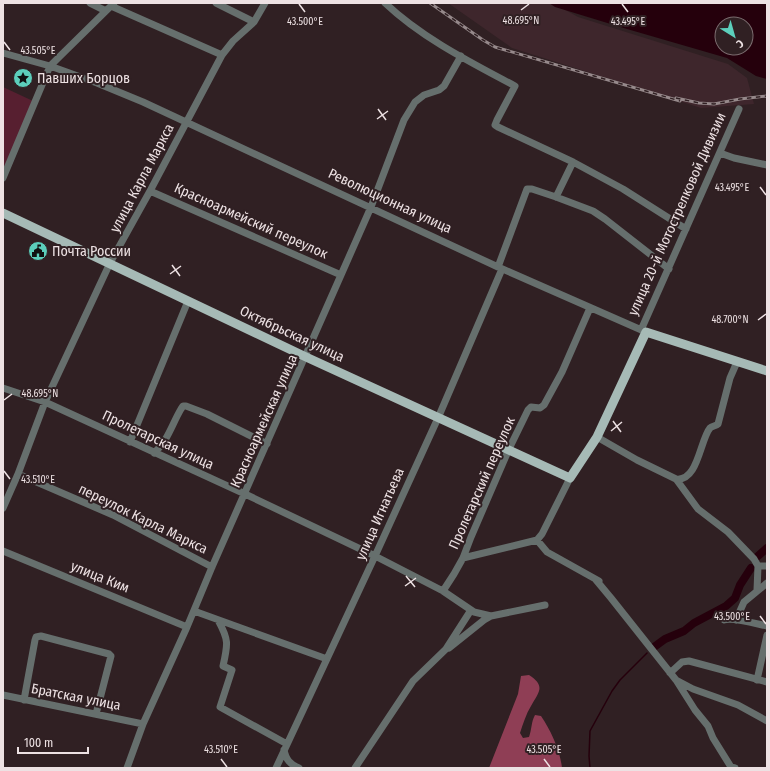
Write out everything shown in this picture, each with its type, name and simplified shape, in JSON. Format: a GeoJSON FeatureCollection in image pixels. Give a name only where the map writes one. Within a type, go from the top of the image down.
{"type":"FeatureCollection","features":[{"type":"Feature","properties":{"kind":"main road","name":"Октябрьская улица"},"geometry":{"type":"LineString","coordinates":[[3,213],[306,357],[570,478]]}},
{"type":"Feature","properties":{"kind":"main road","name":"Революционная улица"},"geometry":{"type":"LineString","coordinates":[[644,331],[767,371]]}},
{"type":"Feature","properties":{"kind":"main road","name":"улица 20-й Мотострелковой Дивизии"},"geometry":{"type":"LineString","coordinates":[[570,478],[596,437],[644,331]]}},
{"type":"Feature","properties":{"kind":"street"},"geometry":{"type":"LineString","coordinates":[[90,3],[110,7],[222,55]]}},
{"type":"Feature","properties":{"kind":"street"},"geometry":{"type":"LineString","coordinates":[[216,3],[254,22]]}},
{"type":"Feature","properties":{"kind":"street","name":"улица Карла Маркса"},"geometry":{"type":"LineString","coordinates":[[3,508],[18,474],[45,402],[110,263],[222,55],[233,41],[254,22],[265,3]]}},
{"type":"Feature","properties":{"kind":"street"},"geometry":{"type":"LineString","coordinates":[[385,3],[408,23],[461,56],[514,86],[495,125],[573,162],[623,190],[686,229]]}},
{"type":"Feature","properties":{"kind":"street"},"geometry":{"type":"LineString","coordinates":[[3,178],[50,66],[110,7]]}},
{"type":"Feature","properties":{"kind":"street","name":"Революционная улица"},"geometry":{"type":"LineString","coordinates":[[3,53],[50,66],[97,83],[187,122],[500,268],[644,331]]}},
{"type":"Feature","properties":{"kind":"street","name":"Красноармейская улица"},"geometry":{"type":"LineString","coordinates":[[128,768],[143,724],[306,357],[370,207],[404,120],[415,102],[424,95],[439,90],[444,86],[461,56]]}},
{"type":"Feature","properties":{"kind":"street","name":"улица 20-й Мотострелковой Дивизии"},"geometry":{"type":"LineString","coordinates":[[644,331],[686,229],[739,109]]}},
{"type":"Feature","properties":{"kind":"street"},"geometry":{"type":"LineString","coordinates":[[720,153],[767,166]]}},
{"type":"Feature","properties":{"kind":"street"},"geometry":{"type":"LineString","coordinates":[[573,162],[556,197],[593,211],[669,269]]}},
{"type":"Feature","properties":{"kind":"street","name":"улица Игнатьева"},"geometry":{"type":"LineString","coordinates":[[276,768],[438,418],[500,268],[527,189],[532,189],[556,197]]}},
{"type":"Feature","properties":{"kind":"street","name":"Красноармейский переулок"},"geometry":{"type":"LineString","coordinates":[[150,191],[341,276]]}},
{"type":"Feature","properties":{"kind":"street"},"geometry":{"type":"LineString","coordinates":[[130,442],[188,301]]}},
{"type":"Feature","properties":{"kind":"street","name":"Пролетарский переулок"},"geometry":{"type":"LineString","coordinates":[[443,591],[463,558],[509,450],[529,408],[540,408],[544,405],[562,372],[590,308]]}},
{"type":"Feature","properties":{"kind":"street"},"geometry":{"type":"LineString","coordinates":[[676,479],[688,476],[699,457],[710,429],[718,424],[730,378],[737,362]]}},
{"type":"Feature","properties":{"kind":"street","name":"Пролетарская улица"},"geometry":{"type":"LineString","coordinates":[[3,388],[45,402],[245,494],[375,556],[443,591],[471,610],[491,616]]}},
{"type":"Feature","properties":{"kind":"street"},"geometry":{"type":"LineString","coordinates":[[154,453],[161,447],[183,406],[207,414],[267,444]]}},
{"type":"Feature","properties":{"kind":"street"},"geometry":{"type":"LineString","coordinates":[[596,437],[636,460],[676,479],[698,509],[728,532],[743,546],[758,566],[757,590]]}},
{"type":"Feature","properties":{"kind":"street","name":"переулок Карла Маркса"},"geometry":{"type":"LineString","coordinates":[[18,474],[113,515],[212,567]]}},
{"type":"Feature","properties":{"kind":"street","name":"улица 20-й Мотострелковой Дивизии"},"geometry":{"type":"LineString","coordinates":[[537,540],[542,534],[570,478]]}},
{"type":"Feature","properties":{"kind":"street"},"geometry":{"type":"LineString","coordinates":[[463,558],[537,540],[547,552],[605,584]]}},
{"type":"Feature","properties":{"kind":"street","name":"улица Ким"},"geometry":{"type":"LineString","coordinates":[[3,551],[187,627]]}},
{"type":"Feature","properties":{"kind":"street"},"geometry":{"type":"LineString","coordinates":[[758,566],[767,566]]}},
{"type":"Feature","properties":{"kind":"street"},"geometry":{"type":"LineString","coordinates":[[596,580],[676,680],[695,710],[708,726],[713,738],[731,767],[735,768]]}},
{"type":"Feature","properties":{"kind":"street"},"geometry":{"type":"LineString","coordinates":[[736,620],[744,602],[767,583]]}},
{"type":"Feature","properties":{"kind":"street"},"geometry":{"type":"LineString","coordinates":[[355,768],[413,681],[443,653],[491,616],[545,606]]}},
{"type":"Feature","properties":{"kind":"street"},"geometry":{"type":"LineString","coordinates":[[443,653],[471,610]]}},
{"type":"Feature","properties":{"kind":"street"},"geometry":{"type":"LineString","coordinates":[[194,611],[327,659]]}},
{"type":"Feature","properties":{"kind":"street"},"geometry":{"type":"LineString","coordinates":[[218,620],[225,633],[228,644],[223,666],[232,670],[220,707],[285,747],[286,757],[290,763],[299,768]]}},
{"type":"Feature","properties":{"kind":"street"},"geometry":{"type":"LineString","coordinates":[[724,620],[736,620],[767,626]]}},
{"type":"Feature","properties":{"kind":"street"},"geometry":{"type":"LineString","coordinates":[[757,680],[767,635]]}},
{"type":"Feature","properties":{"kind":"street"},"geometry":{"type":"LineString","coordinates":[[24,700],[35,640],[36,637],[41,636],[109,654],[111,656],[96,714]]}},
{"type":"Feature","properties":{"kind":"street"},"geometry":{"type":"LineString","coordinates":[[670,673],[685,661],[767,682]]}},
{"type":"Feature","properties":{"kind":"street"},"geometry":{"type":"LineString","coordinates":[[676,680],[693,689],[738,705],[767,721]]}},
{"type":"Feature","properties":{"kind":"street","name":"Братская улица"},"geometry":{"type":"LineString","coordinates":[[3,696],[143,724]]}},
{"type":"Feature","properties":{"kind":"shaded area"},"geometry":{"type":"Polygon","coordinates":[[[448,3],[553,3],[578,17],[728,64],[747,78],[754,104],[701,108],[512,48],[448,3]]]}},
{"type":"Feature","properties":{"kind":"shaded area"},"geometry":{"type":"Polygon","coordinates":[[[549,3],[767,3],[767,79],[756,76],[727,58],[720,56],[754,56],[754,16],[714,16],[714,54],[555,7],[549,3]]]}},
{"type":"Feature","properties":{"kind":"shaded area"},"geometry":{"type":"Polygon","coordinates":[[[3,87],[33,101],[3,170],[3,87]]]}},
{"type":"Feature","properties":{"kind":"shaded area"},"geometry":{"type":"Polygon","coordinates":[[[529,675],[538,683],[539,689],[520,733],[523,738],[529,737],[535,715],[541,716],[554,741],[562,768],[489,768],[518,694],[521,676],[529,675]]]}},
{"type":"Feature","properties":{"kind":"waterway"},"geometry":{"type":"LineString","coordinates":[[758,556],[767,548]]}},
{"type":"Feature","properties":{"kind":"waterway"},"geometry":{"type":"LineString","coordinates":[[654,647],[665,639],[684,631],[694,623],[726,606],[735,598],[740,585],[751,568]]}},
{"type":"Feature","properties":{"kind":"waterway"},"geometry":{"type":"LineString","coordinates":[[590,768],[590,731],[612,691],[620,680],[647,653]]}},
{"type":"Feature","properties":{"kind":"railway"},"geometry":{"type":"LineString","coordinates":[[430,3],[495,47],[680,101]]}},
{"type":"Feature","properties":{"kind":"railway"},"geometry":{"type":"LineString","coordinates":[[676,98],[699,103],[714,104],[767,96]]}},
{"type":"Feature","properties":{"kind":"place","name":"Павших Борцов"},"geometry":{"type":"Point","coordinates":[23,78]}},
{"type":"Feature","properties":{"kind":"place","name":"Почта России"},"geometry":{"type":"Point","coordinates":[38,251]}}]}
